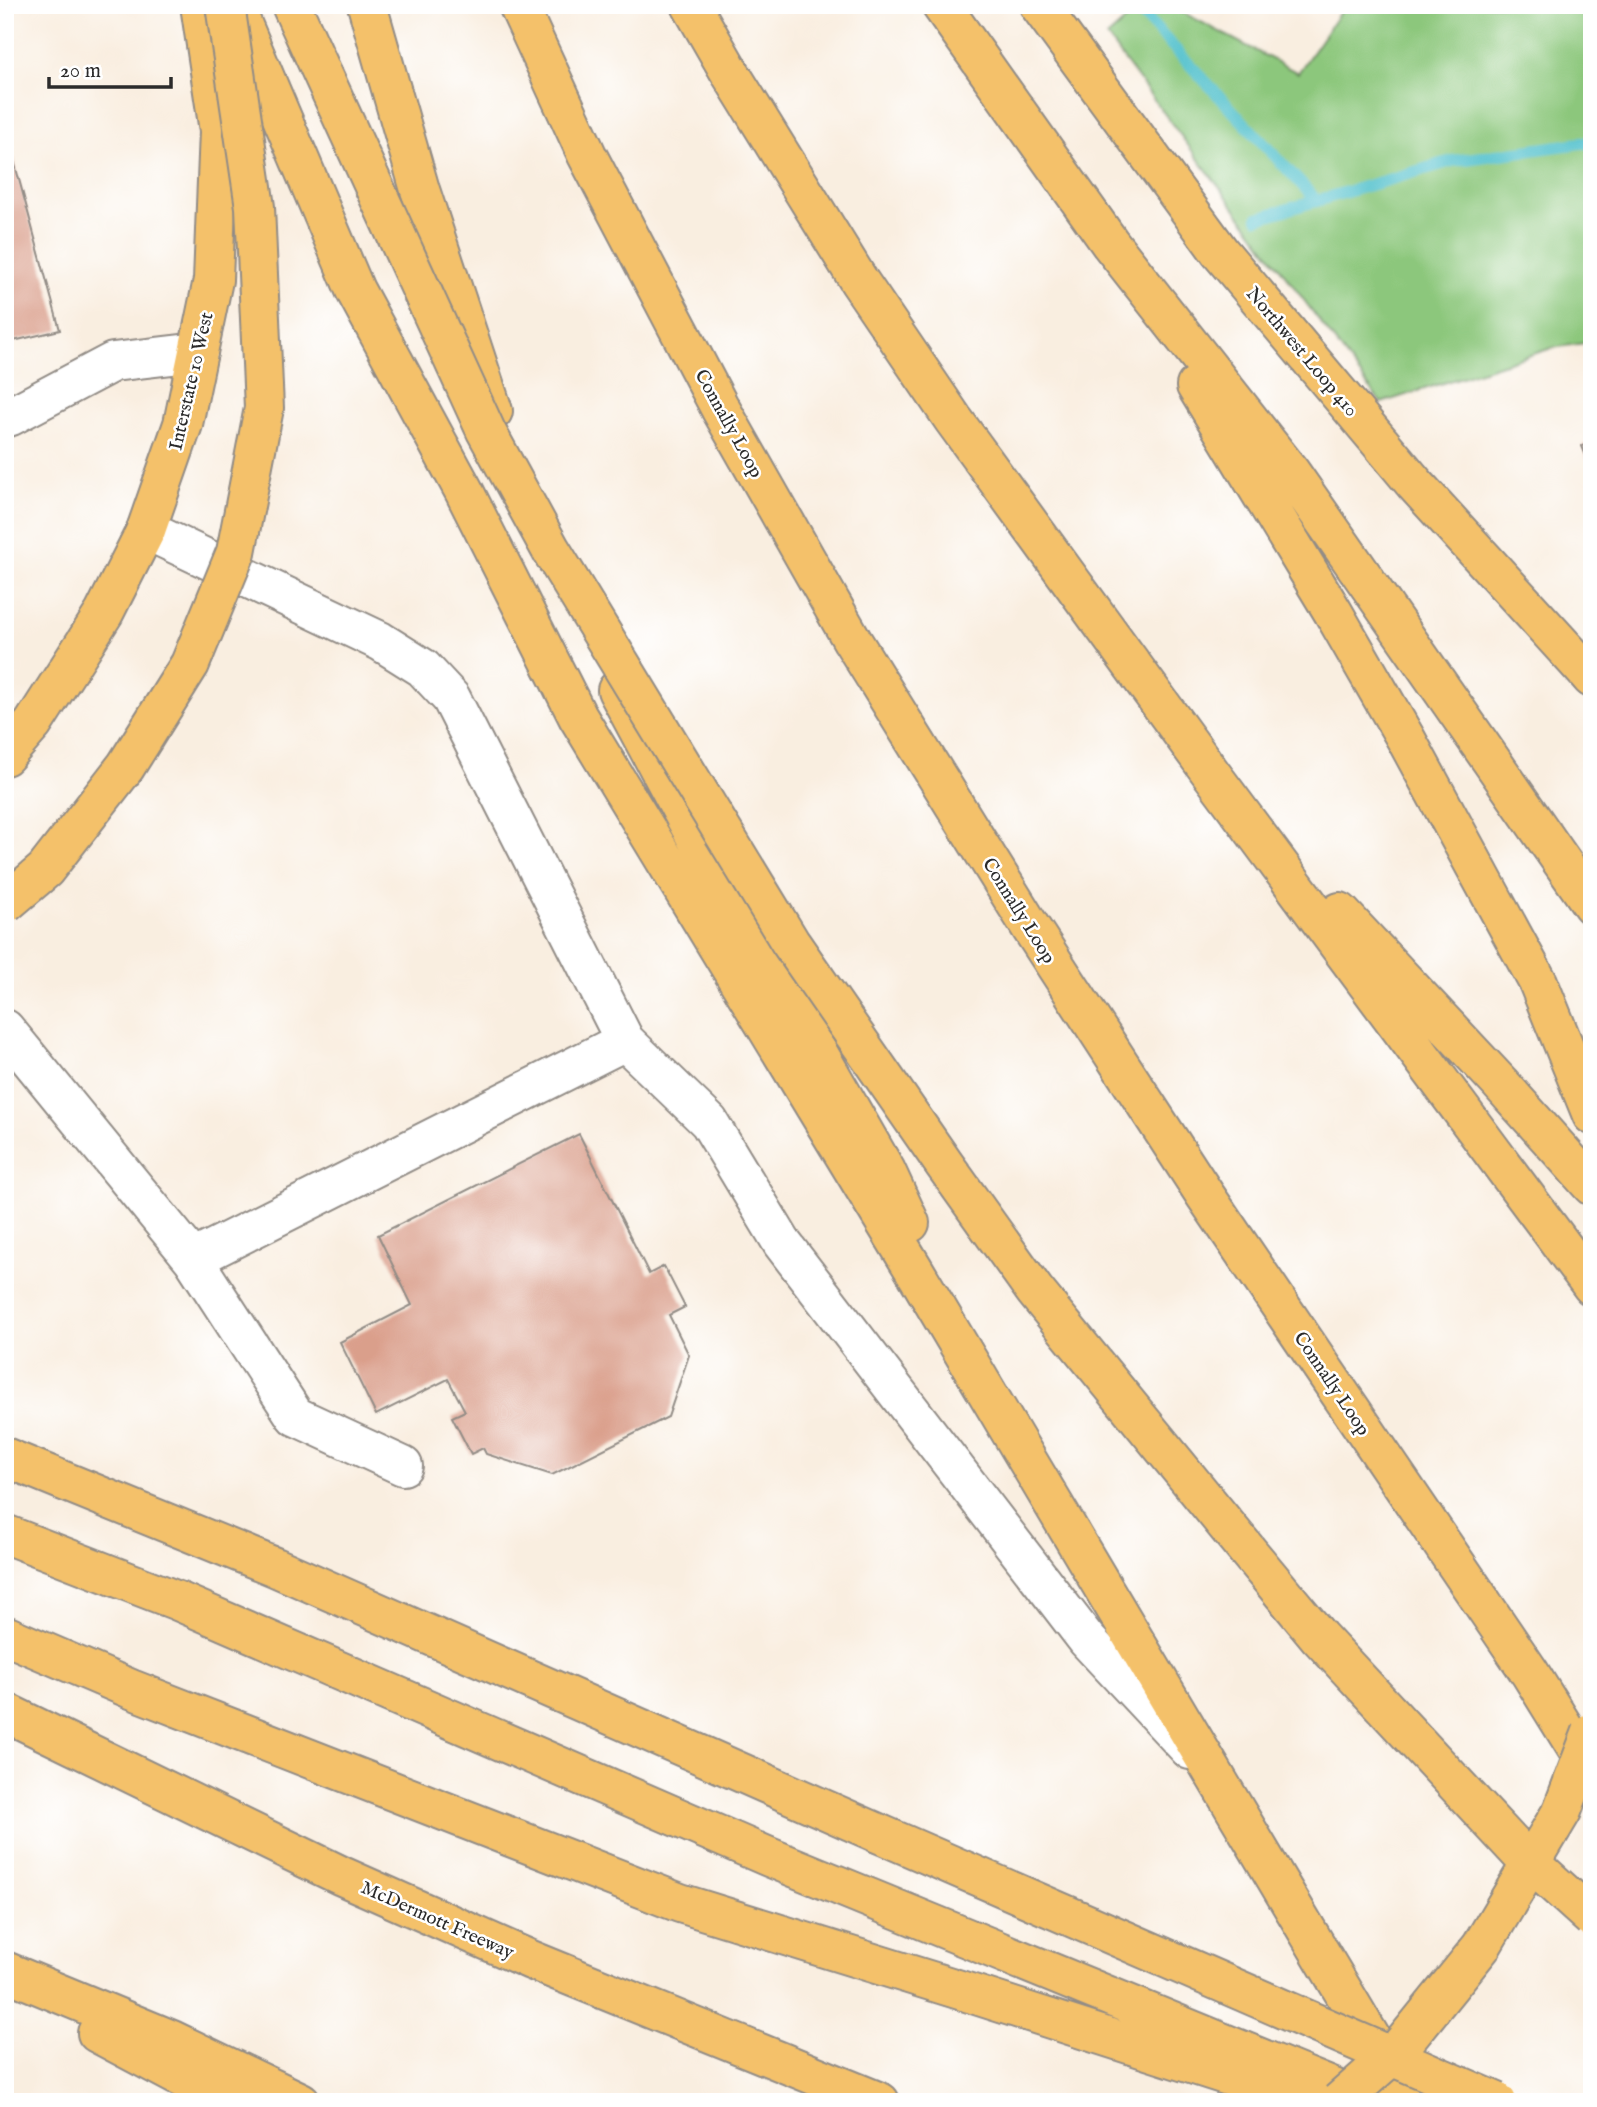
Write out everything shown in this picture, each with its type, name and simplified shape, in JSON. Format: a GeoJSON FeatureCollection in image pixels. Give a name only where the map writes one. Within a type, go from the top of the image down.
{"type":"FeatureCollection","features":[{"type":"Feature","properties":{"kind":"main road","name":"Interstate 10 West"},"geometry":{"type":"LineString","coordinates":[[5,756],[33,724],[104,613],[146,530],[183,424],[213,280],[219,131],[200,5]]}},
{"type":"Feature","properties":{"kind":"main road"},"geometry":{"type":"LineString","coordinates":[[5,904],[45,870],[126,766],[190,664],[236,552],[264,408],[255,206],[225,5]]}},
{"type":"Feature","properties":{"kind":"main road"},"geometry":{"type":"LineString","coordinates":[[234,5],[355,290],[464,491],[578,717],[769,1029],[1409,2102]]}},
{"type":"Feature","properties":{"kind":"main road"},"geometry":{"type":"LineString","coordinates":[[291,5],[486,431],[551,550],[790,942],[943,1164],[1035,1291],[1236,1538],[1319,1637],[1520,1853],[1592,1918]]}},
{"type":"Feature","properties":{"kind":"main road"},"geometry":{"type":"LineString","coordinates":[[368,5],[419,190],[489,403],[596,649],[716,876],[886,1171],[983,1386]]}},
{"type":"Feature","properties":{"kind":"main road","name":"Connally Loop"},"geometry":{"type":"LineString","coordinates":[[519,5],[587,155],[713,396],[852,640],[1038,940],[1205,1195],[1530,1673],[1592,1773]]}},
{"type":"Feature","properties":{"kind":"main road"},"geometry":{"type":"LineString","coordinates":[[691,5],[859,281],[945,407],[1213,776],[1592,1286]]}},
{"type":"Feature","properties":{"kind":"main road"},"geometry":{"type":"LineString","coordinates":[[941,5],[1110,243],[1292,474],[1592,905]]}},
{"type":"Feature","properties":{"kind":"main road","name":"Northwest Loop 410"},"geometry":{"type":"LineString","coordinates":[[1039,5],[1220,252],[1415,484],[1589,672]]}},
{"type":"Feature","properties":{"kind":"main road"},"geometry":{"type":"LineString","coordinates":[[1110,243],[1333,612],[1406,739],[1538,982],[1592,1115]]}},
{"type":"Feature","properties":{"kind":"main road"},"geometry":{"type":"LineString","coordinates":[[1213,776],[1500,1083],[1592,1186]]}},
{"type":"Feature","properties":{"kind":"main road"},"geometry":{"type":"LineString","coordinates":[[5,1457],[275,1567],[1497,2102]]}},
{"type":"Feature","properties":{"kind":"main road"},"geometry":{"type":"LineString","coordinates":[[5,1534],[178,1601],[769,1857],[1368,2102]]}},
{"type":"Feature","properties":{"kind":"main road"},"geometry":{"type":"LineString","coordinates":[[5,1635],[131,1689],[680,1903],[1311,2102]]}},
{"type":"Feature","properties":{"kind":"main road","name":"McDermott Freeway"},"geometry":{"type":"LineString","coordinates":[[5,1712],[342,1876],[480,1938],[880,2102]]}},
{"type":"Feature","properties":{"kind":"main road"},"geometry":{"type":"LineString","coordinates":[[1339,2102],[1397,2051],[1482,1947],[1562,1811],[1592,1732]]}},
{"type":"Feature","properties":{"kind":"main road"},"geometry":{"type":"LineString","coordinates":[[5,1971],[172,2040],[301,2102]]}},
{"type":"Feature","properties":{"kind":"main road"},"geometry":{"type":"LineString","coordinates":[[5,1984],[227,2102]]}},
{"type":"Feature","properties":{"kind":"lane"},"geometry":{"type":"LineString","coordinates":[[5,418],[113,362],[198,352]]}},
{"type":"Feature","properties":{"kind":"lane"},"geometry":{"type":"LineString","coordinates":[[146,530],[380,641],[423,668],[451,698],[625,1041],[709,1122],[782,1243],[1087,1640],[1220,1782]]}},
{"type":"Feature","properties":{"kind":"lane"},"geometry":{"type":"LineString","coordinates":[[5,1029],[192,1259],[295,1416],[403,1466]]}},
{"type":"Feature","properties":{"kind":"lane"},"geometry":{"type":"LineString","coordinates":[[192,1259],[625,1041]]}},
{"type":"Feature","properties":{"kind":"green space"},"geometry":{"type":"Polygon","coordinates":[[[1143,5],[1169,5],[1298,73],[1345,5],[1592,5],[1592,342],[1552,348],[1381,403],[1107,37],[1143,5]]]}},
{"type":"Feature","properties":{"kind":"building"},"geometry":{"type":"Polygon","coordinates":[[[5,128],[60,330],[5,343],[5,128]]]}},
{"type":"Feature","properties":{"kind":"building"},"geometry":{"type":"Polygon","coordinates":[[[1592,442],[1592,470],[1582,446],[1592,442]]]}},
{"type":"Feature","properties":{"kind":"building"},"geometry":{"type":"Polygon","coordinates":[[[579,1134],[649,1274],[664,1266],[685,1307],[669,1315],[689,1355],[668,1417],[552,1475],[486,1454],[483,1448],[471,1454],[452,1417],[465,1411],[448,1379],[376,1415],[340,1342],[412,1305],[378,1235],[579,1134]]]}},
{"type":"Feature","properties":{"kind":"waterway"},"geometry":{"type":"LineString","coordinates":[[1134,5],[1317,201]]}},
{"type":"Feature","properties":{"kind":"waterway"},"geometry":{"type":"LineString","coordinates":[[1258,218],[1452,161],[1592,143]]}}]}
